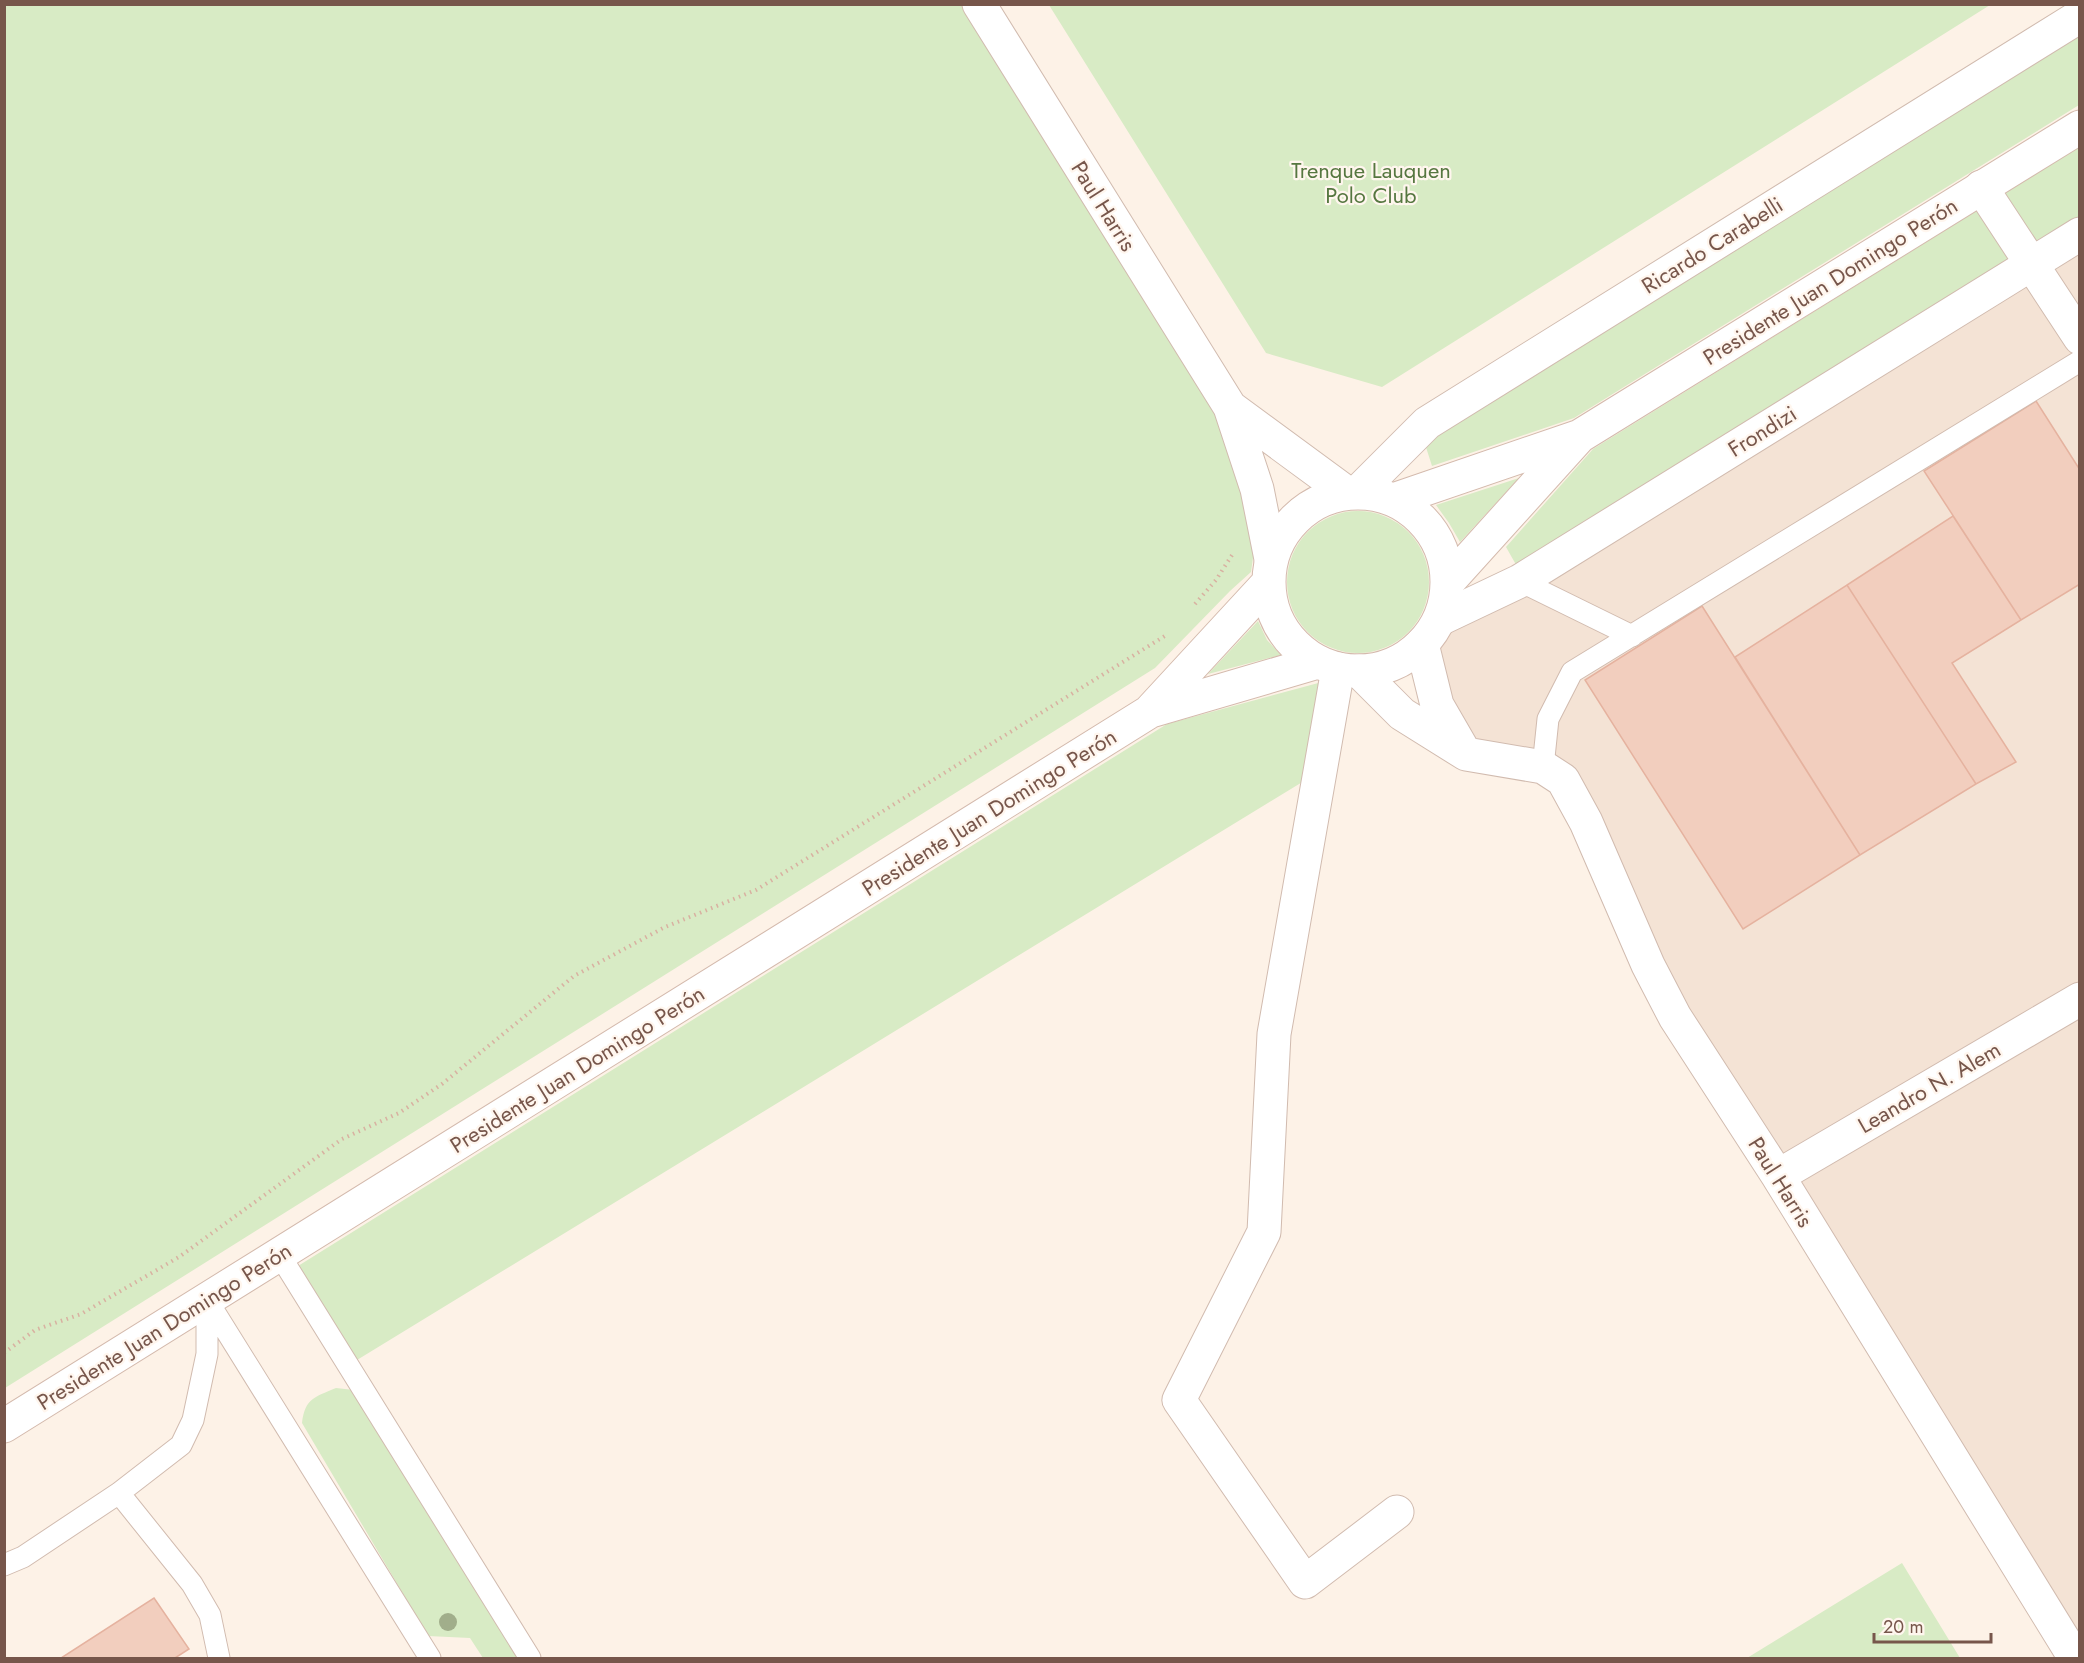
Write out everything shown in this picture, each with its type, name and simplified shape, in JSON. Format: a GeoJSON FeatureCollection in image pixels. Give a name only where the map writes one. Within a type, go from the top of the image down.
{"type":"FeatureCollection","features":[{"type":"Feature","properties":{"kind":"street","name":"Paul Harris"},"geometry":{"type":"LineString","coordinates":[[979,4],[1230,407],[1257,489],[1270,570]]}},
{"type":"Feature","properties":{"kind":"street","name":"Ricardo Carabelli"},"geometry":{"type":"LineString","coordinates":[[1352,493],[1427,423],[2079,16]]}},
{"type":"Feature","properties":{"kind":"street","name":"Presidente Juan Domingo Perón"},"geometry":{"type":"LineString","coordinates":[[1393,500],[1580,436],[2079,127]]}},
{"type":"Feature","properties":{"kind":"street"},"geometry":{"type":"LineString","coordinates":[[1981,188],[2079,338]]}},
{"type":"Feature","properties":{"kind":"street","name":"Frondizi"},"geometry":{"type":"LineString","coordinates":[[1431,631],[1521,581],[2079,234]]}},
{"type":"Feature","properties":{"kind":"street","name":"Paul Harris"},"geometry":{"type":"LineString","coordinates":[[1230,407],[1352,493]]}},
{"type":"Feature","properties":{"kind":"street","name":"Presidente Juan Domingo Perón"},"geometry":{"type":"LineString","coordinates":[[1448,582],[1580,436]]}},
{"type":"Feature","properties":{"kind":"street"},"geometry":{"type":"LineString","coordinates":[[1352,493],[1376,494],[1393,500],[1416,513],[1433,532],[1444,556],[1448,582],[1446,600],[1431,631],[1403,659],[1382,668],[1338,667],[1298,648],[1282,629],[1272,606],[1270,570],[1282,534],[1299,514],[1321,501],[1352,493]]}},
{"type":"Feature","properties":{"kind":"street","name":"Presidente Juan Domingo Perón"},"geometry":{"type":"LineString","coordinates":[[4,1426],[1149,712],[1270,570]]}},
{"type":"Feature","properties":{"kind":"street"},"geometry":{"type":"LineString","coordinates":[[1431,631],[1437,705],[1466,754]]}},
{"type":"Feature","properties":{"kind":"street","name":"Paul Harris"},"geometry":{"type":"LineString","coordinates":[[1338,667],[1402,714],[1466,754],[1543,767],[1563,780],[1586,822],[1648,965],[1675,1017],[1778,1176],[2075,1659]]}},
{"type":"Feature","properties":{"kind":"street"},"geometry":{"type":"LineString","coordinates":[[1338,667],[1274,1034],[1264,1232],[1179,1400],[1305,1582],[1398,1512]]}},
{"type":"Feature","properties":{"kind":"street","name":"Presidente Juan Domingo Perón"},"geometry":{"type":"LineString","coordinates":[[1149,712],[1338,667]]}},
{"type":"Feature","properties":{"kind":"street","name":"Leandro N. Alem"},"geometry":{"type":"LineString","coordinates":[[1778,1176],[2079,999]]}},
{"type":"Feature","properties":{"kind":"lane"},"geometry":{"type":"LineString","coordinates":[[1543,767],[1548,719],[1572,672],[2079,361]]}},
{"type":"Feature","properties":{"kind":"lane"},"geometry":{"type":"LineString","coordinates":[[1521,581],[1632,636]]}},
{"type":"Feature","properties":{"kind":"lane"},"geometry":{"type":"LineString","coordinates":[[279,1254],[530,1659]]}},
{"type":"Feature","properties":{"kind":"lane"},"geometry":{"type":"LineString","coordinates":[[4,1565],[23,1557],[119,1493],[181,1444],[194,1420],[207,1354],[207,1300]]}},
{"type":"Feature","properties":{"kind":"lane"},"geometry":{"type":"LineString","coordinates":[[207,1300],[430,1659]]}},
{"type":"Feature","properties":{"kind":"lane"},"geometry":{"type":"LineString","coordinates":[[119,1493],[192,1584],[210,1615],[219,1659]]}},
{"type":"Feature","properties":{"kind":"path"},"geometry":{"type":"LineString","coordinates":[[1191,608],[1216,580],[1234,553]]}},
{"type":"Feature","properties":{"kind":"path"},"geometry":{"type":"LineString","coordinates":[[4,1353],[35,1330],[81,1314],[179,1257],[342,1138],[407,1107],[442,1084],[574,976],[665,927],[756,890],[1098,679],[1168,634],[1175,626]]}},
{"type":"Feature","properties":{"kind":"shaded area"},"geometry":{"type":"Polygon","coordinates":[[[2079,234],[2079,1658],[1778,1176],[1563,780],[1466,754],[1432,632],[2079,234]]]}},
{"type":"Feature","properties":{"kind":"green space"},"geometry":{"type":"Polygon","coordinates":[[[5,5],[962,5],[1224,420],[1255,544],[1251,572],[1155,668],[5,1388],[5,5]]]}},
{"type":"Feature","properties":{"kind":"green space","name":"Trenque Lauquen Polo Club"},"geometry":{"type":"Polygon","coordinates":[[[1049,5],[1990,5],[1382,387],[1266,353],[1049,5]]]}},
{"type":"Feature","properties":{"kind":"green space"},"geometry":{"type":"Polygon","coordinates":[[[2079,31],[2079,105],[1574,418],[1432,466],[1424,441],[2079,31]]]}},
{"type":"Feature","properties":{"kind":"green space"},"geometry":{"type":"Polygon","coordinates":[[[2079,147],[2079,222],[1519,570],[1506,547],[1593,449],[2079,147]]]}},
{"type":"Feature","properties":{"kind":"green space"},"geometry":{"type":"Polygon","coordinates":[[[1519,478],[1460,542],[1436,505],[1519,478]]]}},
{"type":"Feature","properties":{"kind":"green space"},"geometry":{"type":"Polygon","coordinates":[[[1358,511],[1385,517],[1408,532],[1423,555],[1429,582],[1423,609],[1408,632],[1385,647],[1358,653],[1331,647],[1308,632],[1293,609],[1287,582],[1293,555],[1308,532],[1331,517],[1358,511]]]}},
{"type":"Feature","properties":{"kind":"green space"},"geometry":{"type":"Polygon","coordinates":[[[1258,621],[1267,640],[1281,655],[1208,674],[1258,621]]]}},
{"type":"Feature","properties":{"kind":"green space"},"geometry":{"type":"Polygon","coordinates":[[[1322,682],[1304,781],[357,1360],[298,1266],[1167,724],[1322,682]]]}},
{"type":"Feature","properties":{"kind":"green space"},"geometry":{"type":"Polygon","coordinates":[[[336,1388],[354,1390],[521,1658],[483,1658],[470,1638],[428,1636],[302,1423],[303,1415],[312,1399],[336,1388]]]}},
{"type":"Feature","properties":{"kind":"green space"},"geometry":{"type":"Polygon","coordinates":[[[1902,1563],[1960,1658],[1747,1658],[1902,1563]]]}},
{"type":"Feature","properties":{"kind":"building"},"geometry":{"type":"Polygon","coordinates":[[[2036,401],[2080,470],[2080,584],[2021,620],[1924,471],[2036,401]]]}},
{"type":"Feature","properties":{"kind":"building"},"geometry":{"type":"Polygon","coordinates":[[[1953,516],[2021,620],[1952,663],[2016,762],[1976,784],[1847,585],[1953,516]]]}},
{"type":"Feature","properties":{"kind":"building"},"geometry":{"type":"Polygon","coordinates":[[[1847,585],[1976,784],[1860,855],[1735,657],[1847,585]]]}},
{"type":"Feature","properties":{"kind":"building"},"geometry":{"type":"Polygon","coordinates":[[[1702,606],[1860,855],[1743,929],[1585,680],[1702,606]]]}},
{"type":"Feature","properties":{"kind":"building"},"geometry":{"type":"Polygon","coordinates":[[[154,1598],[189,1649],[175,1658],[61,1658],[154,1598]]]}}]}
